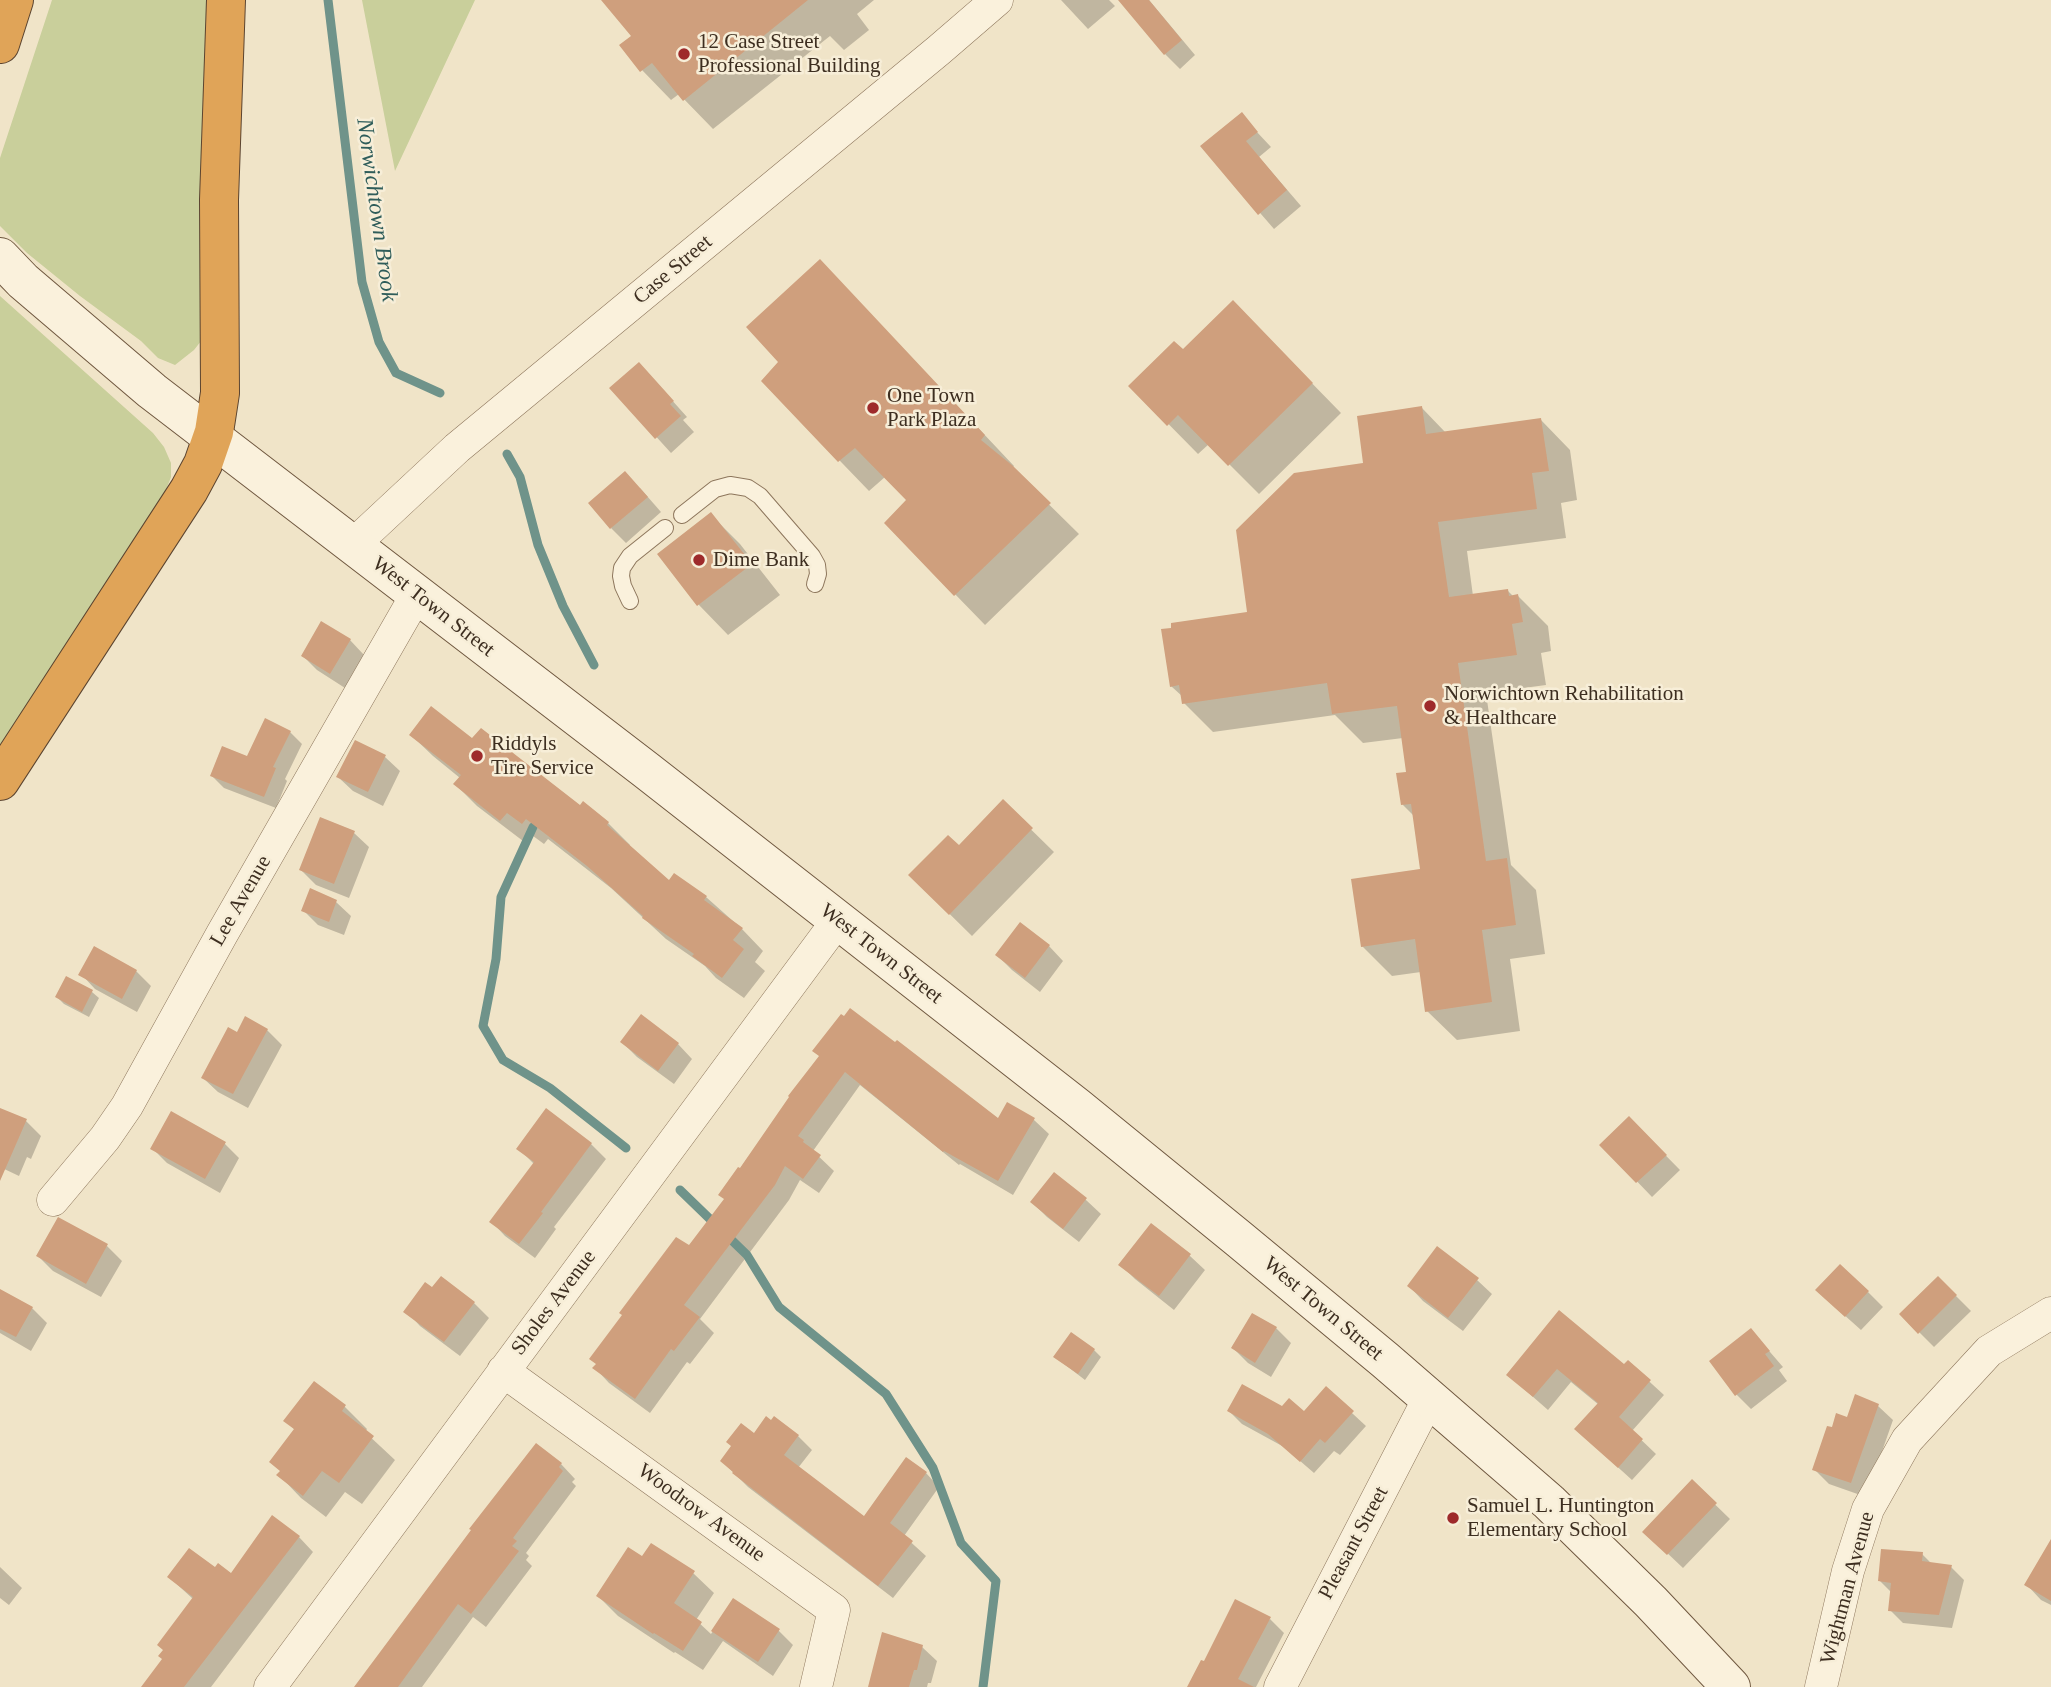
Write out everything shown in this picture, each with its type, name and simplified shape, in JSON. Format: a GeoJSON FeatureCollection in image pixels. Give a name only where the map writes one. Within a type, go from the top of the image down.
{"type":"FeatureCollection","features":[{"type":"Feature","properties":{"kind":"highway"},"geometry":{"type":"LineString","coordinates":[[0,44],[15,0]]}},
{"type":"Feature","properties":{"kind":"highway"},"geometry":{"type":"LineString","coordinates":[[0,781],[188,490],[203,464],[212,437],[218,416],[220,393],[220,154],[226,0]]}},
{"type":"Feature","properties":{"kind":"main road","name":"West Town Street"},"geometry":{"type":"LineString","coordinates":[[0,257],[23,281],[152,391],[646,770],[1188,1197],[1549,1502],[1651,1602],[1731,1687]]}},
{"type":"Feature","properties":{"kind":"street","name":"Case Street"},"geometry":{"type":"LineString","coordinates":[[353,545],[457,448],[997,0]]}},
{"type":"Feature","properties":{"kind":"street","name":"Lee Avenue"},"geometry":{"type":"LineString","coordinates":[[53,1200],[105,1138],[127,1106],[222,933],[417,594]]}},
{"type":"Feature","properties":{"kind":"street","name":"Sholes Avenue"},"geometry":{"type":"LineString","coordinates":[[270,1687],[838,920]]}},
{"type":"Feature","properties":{"kind":"street","name":"Wightman Avenue"},"geometry":{"type":"LineString","coordinates":[[1821,1687],[1848,1571],[1868,1509],[1907,1440],[1989,1351],[2051,1313]]}},
{"type":"Feature","properties":{"kind":"street","name":"Woodrow Avenue"},"geometry":{"type":"LineString","coordinates":[[503,1371],[834,1610],[816,1687]]}},
{"type":"Feature","properties":{"kind":"street","name":"Pleasant Street"},"geometry":{"type":"LineString","coordinates":[[1280,1687],[1429,1398]]}},
{"type":"Feature","properties":{"kind":"lane"},"geometry":{"type":"LineString","coordinates":[[682,515],[715,489],[730,485],[748,488],[760,496],[812,556],[818,574],[815,584]]}},
{"type":"Feature","properties":{"kind":"lane"},"geometry":{"type":"LineString","coordinates":[[630,601],[623,586],[622,568],[630,556],[665,528]]}},
{"type":"Feature","properties":{"kind":"green space"},"geometry":{"type":"Polygon","coordinates":[[[52,0],[210,0],[205,336],[194,350],[175,365],[158,358],[141,341],[27,253],[0,226],[0,158],[52,0]]]}},
{"type":"Feature","properties":{"kind":"green space"},"geometry":{"type":"Polygon","coordinates":[[[362,0],[475,0],[395,171],[362,0]]]}},
{"type":"Feature","properties":{"kind":"green space"},"geometry":{"type":"Polygon","coordinates":[[[0,296],[153,433],[164,447],[171,463],[171,477],[164,495],[0,748],[0,296]]]}},
{"type":"Feature","properties":{"kind":"building","name":"12 Case Street Professional Building"},"geometry":{"type":"Polygon","coordinates":[[[601,0],[808,0],[683,101],[652,63],[640,72],[619,45],[631,36],[601,0]]]}},
{"type":"Feature","properties":{"kind":"building"},"geometry":{"type":"Polygon","coordinates":[[[1118,0],[1149,0],[1182,40],[1164,55],[1118,0]]]}},
{"type":"Feature","properties":{"kind":"building"},"geometry":{"type":"Polygon","coordinates":[[[1242,112],[1258,132],[1246,141],[1287,190],[1258,215],[1200,146],[1242,112]]]}},
{"type":"Feature","properties":{"kind":"building","name":"One Town Park Plaza"},"geometry":{"type":"Polygon","coordinates":[[[820,259],[985,435],[981,440],[1051,503],[954,596],[884,523],[906,500],[855,448],[838,462],[761,381],[778,362],[746,327],[820,259]]]}},
{"type":"Feature","properties":{"kind":"building"},"geometry":{"type":"Polygon","coordinates":[[[1233,300],[1313,383],[1228,466],[1178,415],[1167,426],[1128,386],[1174,341],[1183,349],[1233,300]]]}},
{"type":"Feature","properties":{"kind":"building"},"geometry":{"type":"Polygon","coordinates":[[[639,362],[674,401],[670,404],[681,416],[655,439],[609,388],[639,362]]]}},
{"type":"Feature","properties":{"kind":"building","name":"Norwichtown Rehabilitation & Healthcare"},"geometry":{"type":"Polygon","coordinates":[[[1422,406],[1426,434],[1541,418],[1549,471],[1532,473],[1537,509],[1438,522],[1449,597],[1508,589],[1509,596],[1518,594],[1523,622],[1512,624],[1517,655],[1458,663],[1486,861],[1507,858],[1516,925],[1482,930],[1492,1002],[1425,1012],[1415,939],[1361,947],[1351,879],[1420,869],[1411,804],[1401,805],[1396,773],[1406,772],[1397,706],[1332,714],[1327,683],[1182,704],[1179,685],[1170,687],[1161,629],[1171,628],[1171,623],[1247,612],[1236,530],[1294,473],[1363,463],[1357,416],[1422,406]]]}},
{"type":"Feature","properties":{"kind":"building"},"geometry":{"type":"Polygon","coordinates":[[[625,471],[648,497],[610,529],[588,503],[625,471]]]}},
{"type":"Feature","properties":{"kind":"building","name":"Dime Bank"},"geometry":{"type":"Polygon","coordinates":[[[711,512],[752,564],[697,606],[657,554],[711,512]]]}},
{"type":"Feature","properties":{"kind":"building"},"geometry":{"type":"Polygon","coordinates":[[[321,621],[351,639],[330,674],[301,656],[321,621]]]}},
{"type":"Feature","properties":{"kind":"building"},"geometry":{"type":"Polygon","coordinates":[[[431,706],[472,738],[481,728],[580,805],[583,801],[609,822],[607,825],[669,880],[674,873],[707,896],[704,900],[743,928],[733,940],[744,949],[722,978],[692,956],[694,954],[642,918],[643,916],[587,866],[526,819],[522,824],[507,813],[500,821],[453,784],[461,775],[409,735],[431,706]]]}},
{"type":"Feature","properties":{"kind":"building"},"geometry":{"type":"Polygon","coordinates":[[[265,718],[291,731],[273,767],[276,768],[264,797],[210,776],[222,746],[247,756],[265,718]]]}},
{"type":"Feature","properties":{"kind":"building"},"geometry":{"type":"Polygon","coordinates":[[[355,740],[386,755],[368,792],[336,777],[355,740]]]}},
{"type":"Feature","properties":{"kind":"building"},"geometry":{"type":"Polygon","coordinates":[[[1003,799],[1033,828],[949,915],[908,875],[948,835],[959,845],[1003,799]]]}},
{"type":"Feature","properties":{"kind":"building"},"geometry":{"type":"Polygon","coordinates":[[[320,817],[355,831],[334,884],[299,870],[320,817]]]}},
{"type":"Feature","properties":{"kind":"building"},"geometry":{"type":"Polygon","coordinates":[[[310,888],[337,900],[329,922],[301,911],[310,888]]]}},
{"type":"Feature","properties":{"kind":"building"},"geometry":{"type":"Polygon","coordinates":[[[1020,922],[1050,945],[1025,978],[995,955],[1020,922]]]}},
{"type":"Feature","properties":{"kind":"building"},"geometry":{"type":"Polygon","coordinates":[[[94,946],[137,970],[122,999],[78,975],[94,946]]]}},
{"type":"Feature","properties":{"kind":"building"},"geometry":{"type":"Polygon","coordinates":[[[66,976],[93,990],[82,1012],[55,997],[66,976]]]}},
{"type":"Feature","properties":{"kind":"building"},"geometry":{"type":"Polygon","coordinates":[[[850,1008],[895,1042],[897,1040],[998,1118],[1007,1102],[1035,1118],[998,1181],[943,1152],[845,1072],[798,1136],[821,1155],[803,1179],[785,1166],[775,1185],[684,1305],[700,1317],[674,1351],[671,1349],[635,1399],[592,1368],[596,1364],[589,1359],[622,1315],[619,1313],[676,1237],[689,1245],[724,1199],[718,1195],[819,1056],[812,1051],[841,1014],[844,1016],[850,1008]]]}},
{"type":"Feature","properties":{"kind":"building"},"geometry":{"type":"Polygon","coordinates":[[[641,1014],[679,1043],[658,1071],[620,1042],[641,1014]]]}},
{"type":"Feature","properties":{"kind":"building"},"geometry":{"type":"Polygon","coordinates":[[[245,1016],[268,1029],[233,1094],[201,1078],[228,1027],[237,1032],[245,1016]]]}},
{"type":"Feature","properties":{"kind":"building"},"geometry":{"type":"Polygon","coordinates":[[[0,1108],[27,1119],[0,1181],[0,1108]]]}},
{"type":"Feature","properties":{"kind":"building"},"geometry":{"type":"Polygon","coordinates":[[[546,1108],[592,1143],[519,1244],[489,1222],[534,1162],[516,1149],[546,1108]]]}},
{"type":"Feature","properties":{"kind":"building"},"geometry":{"type":"Polygon","coordinates":[[[171,1111],[226,1142],[205,1179],[150,1149],[171,1111]]]}},
{"type":"Feature","properties":{"kind":"building"},"geometry":{"type":"Polygon","coordinates":[[[1629,1116],[1667,1155],[1636,1183],[1599,1145],[1629,1116]]]}},
{"type":"Feature","properties":{"kind":"building"},"geometry":{"type":"Polygon","coordinates":[[[1054,1172],[1087,1198],[1063,1229],[1030,1202],[1054,1172]]]}},
{"type":"Feature","properties":{"kind":"building"},"geometry":{"type":"Polygon","coordinates":[[[58,1217],[108,1244],[86,1284],[36,1256],[58,1217]]]}},
{"type":"Feature","properties":{"kind":"building"},"geometry":{"type":"Polygon","coordinates":[[[1151,1223],[1191,1254],[1159,1296],[1118,1265],[1151,1223]]]}},
{"type":"Feature","properties":{"kind":"building"},"geometry":{"type":"Polygon","coordinates":[[[1437,1246],[1479,1278],[1448,1318],[1407,1286],[1437,1246]]]}},
{"type":"Feature","properties":{"kind":"building"},"geometry":{"type":"Polygon","coordinates":[[[1840,1264],[1869,1291],[1845,1317],[1815,1290],[1840,1264]]]}},
{"type":"Feature","properties":{"kind":"building"},"geometry":{"type":"Polygon","coordinates":[[[441,1276],[475,1302],[444,1342],[403,1312],[425,1282],[432,1287],[441,1276]]]}},
{"type":"Feature","properties":{"kind":"building"},"geometry":{"type":"Polygon","coordinates":[[[1938,1276],[1957,1295],[1918,1334],[1899,1314],[1938,1276]]]}},
{"type":"Feature","properties":{"kind":"building"},"geometry":{"type":"Polygon","coordinates":[[[0,1289],[33,1307],[16,1337],[0,1329],[0,1289]]]}},
{"type":"Feature","properties":{"kind":"building"},"geometry":{"type":"Polygon","coordinates":[[[1559,1310],[1624,1364],[1628,1360],[1651,1380],[1619,1417],[1643,1439],[1618,1468],[1574,1429],[1598,1403],[1557,1369],[1533,1397],[1506,1375],[1559,1310]]]}},
{"type":"Feature","properties":{"kind":"building"},"geometry":{"type":"Polygon","coordinates":[[[1252,1313],[1277,1327],[1255,1363],[1231,1348],[1252,1313]]]}},
{"type":"Feature","properties":{"kind":"building"},"geometry":{"type":"Polygon","coordinates":[[[1751,1328],[1770,1351],[1765,1354],[1774,1366],[1735,1396],[1709,1361],[1751,1328]]]}},
{"type":"Feature","properties":{"kind":"building"},"geometry":{"type":"Polygon","coordinates":[[[1071,1332],[1095,1349],[1078,1374],[1053,1357],[1071,1332]]]}},
{"type":"Feature","properties":{"kind":"building"},"geometry":{"type":"Polygon","coordinates":[[[314,1381],[346,1405],[342,1411],[374,1436],[339,1483],[322,1471],[303,1496],[276,1475],[280,1471],[269,1462],[294,1429],[283,1421],[314,1381]]]}},
{"type":"Feature","properties":{"kind":"building"},"geometry":{"type":"Polygon","coordinates":[[[1242,1384],[1282,1406],[1289,1398],[1304,1411],[1326,1386],[1354,1411],[1325,1443],[1320,1439],[1300,1462],[1268,1434],[1227,1411],[1242,1384]]]}},
{"type":"Feature","properties":{"kind":"building"},"geometry":{"type":"Polygon","coordinates":[[[1855,1394],[1879,1404],[1851,1483],[1812,1470],[1827,1426],[1832,1427],[1836,1413],[1847,1417],[1855,1394]]]}},
{"type":"Feature","properties":{"kind":"building"},"geometry":{"type":"Polygon","coordinates":[[[766,1416],[771,1420],[774,1416],[799,1435],[784,1455],[864,1516],[906,1457],[927,1472],[890,1523],[913,1541],[878,1586],[720,1461],[731,1446],[726,1442],[741,1423],[754,1433],[766,1416]]]}},
{"type":"Feature","properties":{"kind":"building"},"geometry":{"type":"Polygon","coordinates":[[[536,1443],[562,1463],[559,1467],[563,1471],[513,1538],[517,1541],[512,1546],[519,1551],[471,1614],[458,1604],[398,1687],[354,1687],[471,1530],[469,1529],[536,1443]]]}},
{"type":"Feature","properties":{"kind":"building"},"geometry":{"type":"Polygon","coordinates":[[[1692,1479],[1717,1503],[1667,1555],[1642,1532],[1692,1479]]]}},
{"type":"Feature","properties":{"kind":"building"},"geometry":{"type":"Polygon","coordinates":[[[272,1515],[300,1536],[184,1687],[141,1687],[162,1659],[158,1656],[163,1650],[157,1645],[193,1597],[167,1577],[189,1548],[215,1567],[218,1563],[231,1573],[272,1515]]]}},
{"type":"Feature","properties":{"kind":"building"},"geometry":{"type":"Polygon","coordinates":[[[2051,1539],[2051,1601],[2024,1585],[2051,1539]]]}},
{"type":"Feature","properties":{"kind":"building"},"geometry":{"type":"Polygon","coordinates":[[[651,1543],[695,1571],[674,1603],[702,1622],[683,1651],[596,1596],[628,1547],[642,1556],[651,1543]]]}},
{"type":"Feature","properties":{"kind":"building"},"geometry":{"type":"Polygon","coordinates":[[[1881,1549],[1923,1552],[1922,1561],[1952,1565],[1939,1615],[1888,1611],[1891,1583],[1878,1581],[1881,1549]]]}},
{"type":"Feature","properties":{"kind":"building"},"geometry":{"type":"Polygon","coordinates":[[[733,1598],[780,1629],[758,1662],[711,1631],[733,1598]]]}},
{"type":"Feature","properties":{"kind":"building"},"geometry":{"type":"Polygon","coordinates":[[[1235,1599],[1271,1617],[1238,1679],[1254,1687],[1187,1687],[1201,1660],[1204,1661],[1235,1599]]]}},
{"type":"Feature","properties":{"kind":"building"},"geometry":{"type":"Polygon","coordinates":[[[882,1632],[923,1645],[917,1670],[914,1670],[909,1687],[868,1687],[882,1632]]]}},
{"type":"Feature","properties":{"kind":"waterway","name":"Norwichtown Brook"},"geometry":{"type":"LineString","coordinates":[[328,0],[362,282],[379,342],[396,373],[440,393]]}},
{"type":"Feature","properties":{"kind":"waterway","name":"Norwichtown Brook"},"geometry":{"type":"LineString","coordinates":[[507,454],[520,477],[538,545],[563,606],[594,665]]}},
{"type":"Feature","properties":{"kind":"waterway","name":"Norwichtown Brook"},"geometry":{"type":"LineString","coordinates":[[533,827],[501,897],[496,959],[483,1026],[503,1060],[550,1088],[626,1148]]}},
{"type":"Feature","properties":{"kind":"waterway","name":"Norwichtown Brook"},"geometry":{"type":"LineString","coordinates":[[680,1190],[747,1255],[779,1307],[886,1394],[933,1468],[961,1543],[996,1581],[983,1687]]}},
{"type":"Feature","properties":{"kind":"place","name":"12 Case Street Professional Building"},"geometry":{"type":"Point","coordinates":[684,54]}},
{"type":"Feature","properties":{"kind":"place","name":"One Town Park Plaza"},"geometry":{"type":"Point","coordinates":[873,408]}},
{"type":"Feature","properties":{"kind":"place","name":"Dime Bank"},"geometry":{"type":"Point","coordinates":[699,560]}},
{"type":"Feature","properties":{"kind":"place","name":"Norwichtown Rehabilitation & Healthcare"},"geometry":{"type":"Point","coordinates":[1430,706]}},
{"type":"Feature","properties":{"kind":"place","name":"Riddyls Tire Service"},"geometry":{"type":"Point","coordinates":[477,756]}},
{"type":"Feature","properties":{"kind":"place","name":"Samuel L. Huntington Elementary School"},"geometry":{"type":"Point","coordinates":[1453,1518]}}]}
